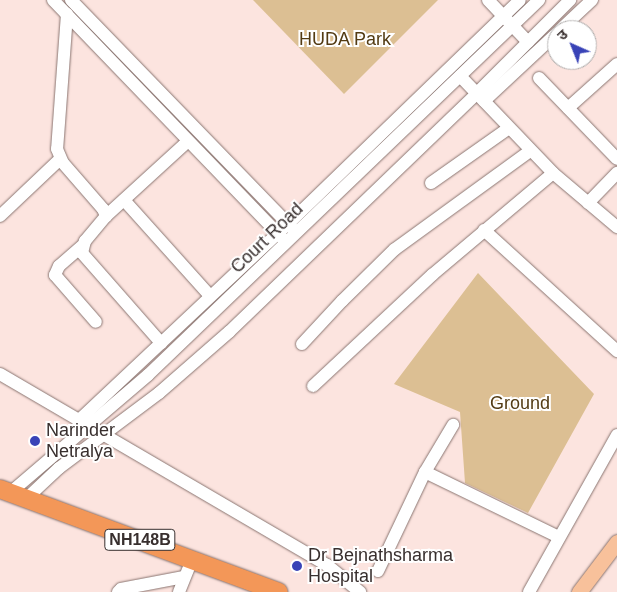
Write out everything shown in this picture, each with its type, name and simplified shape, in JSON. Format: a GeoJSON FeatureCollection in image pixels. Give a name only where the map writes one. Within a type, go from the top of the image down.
{"type":"FeatureCollection","features":[{"type":"Feature","properties":{"kind":"highway","name":"NH148B"},"geometry":{"type":"LineString","coordinates":[[13,493],[279,592]]}},
{"type":"Feature","properties":{"kind":"main road"},"geometry":{"type":"LineString","coordinates":[[579,592],[617,542]]}},
{"type":"Feature","properties":{"kind":"main road"},"geometry":{"type":"LineString","coordinates":[[592,592],[617,560]]}},
{"type":"Feature","properties":{"kind":"street"},"geometry":{"type":"LineString","coordinates":[[54,0],[288,243]]}},
{"type":"Feature","properties":{"kind":"street"},"geometry":{"type":"LineString","coordinates":[[71,0],[293,229]]}},
{"type":"Feature","properties":{"kind":"street"},"geometry":{"type":"LineString","coordinates":[[488,0],[528,42]]}},
{"type":"Feature","properties":{"kind":"street"},"geometry":{"type":"LineString","coordinates":[[82,423],[210,296],[278,234],[293,229],[502,16],[520,0]]}},
{"type":"Feature","properties":{"kind":"street","name":"Court Road"},"geometry":{"type":"LineString","coordinates":[[13,493],[82,423],[148,376],[288,243],[293,229],[460,76],[539,0]]}},
{"type":"Feature","properties":{"kind":"street"},"geometry":{"type":"LineString","coordinates":[[480,97],[528,42],[570,0]]}},
{"type":"Feature","properties":{"kind":"street"},"geometry":{"type":"LineString","coordinates":[[571,20],[592,0]]}},
{"type":"Feature","properties":{"kind":"street"},"geometry":{"type":"LineString","coordinates":[[67,14],[56,144],[60,159],[103,209],[106,216]]}},
{"type":"Feature","properties":{"kind":"street"},"geometry":{"type":"LineString","coordinates":[[13,493],[49,476],[159,393],[228,332],[480,97],[547,41]]}},
{"type":"Feature","properties":{"kind":"street"},"geometry":{"type":"LineString","coordinates":[[568,108],[614,71]]}},
{"type":"Feature","properties":{"kind":"street"},"geometry":{"type":"LineString","coordinates":[[460,76],[530,151],[617,227]]}},
{"type":"Feature","properties":{"kind":"street"},"geometry":{"type":"LineString","coordinates":[[539,78],[617,159]]}},
{"type":"Feature","properties":{"kind":"street"},"geometry":{"type":"LineString","coordinates":[[431,183],[509,128]]}},
{"type":"Feature","properties":{"kind":"street"},"geometry":{"type":"LineString","coordinates":[[96,322],[55,276],[59,266],[82,246],[106,216],[188,141]]}},
{"type":"Feature","properties":{"kind":"street"},"geometry":{"type":"LineString","coordinates":[[302,344],[348,295],[400,245],[530,151]]}},
{"type":"Feature","properties":{"kind":"street"},"geometry":{"type":"LineString","coordinates":[[0,216],[60,159]]}},
{"type":"Feature","properties":{"kind":"street"},"geometry":{"type":"LineString","coordinates":[[313,386],[432,275],[553,173]]}},
{"type":"Feature","properties":{"kind":"street"},"geometry":{"type":"LineString","coordinates":[[588,203],[617,173]]}},
{"type":"Feature","properties":{"kind":"street"},"geometry":{"type":"LineString","coordinates":[[124,200],[210,296]]}},
{"type":"Feature","properties":{"kind":"street"},"geometry":{"type":"LineString","coordinates":[[484,230],[617,351]]}},
{"type":"Feature","properties":{"kind":"street"},"geometry":{"type":"LineString","coordinates":[[82,246],[84,256],[162,343]]}},
{"type":"Feature","properties":{"kind":"street"},"geometry":{"type":"LineString","coordinates":[[1,379],[103,434],[327,565],[360,592]]}},
{"type":"Feature","properties":{"kind":"street"},"geometry":{"type":"LineString","coordinates":[[378,571],[426,472],[453,425]]}},
{"type":"Feature","properties":{"kind":"street"},"geometry":{"type":"LineString","coordinates":[[529,592],[617,435]]}},
{"type":"Feature","properties":{"kind":"street"},"geometry":{"type":"LineString","coordinates":[[426,472],[559,537]]}},
{"type":"Feature","properties":{"kind":"street"},"geometry":{"type":"LineString","coordinates":[[179,592],[192,559]]}},
{"type":"Feature","properties":{"kind":"street"},"geometry":{"type":"LineString","coordinates":[[118,592],[121,589],[184,577]]}},
{"type":"Feature","properties":{"kind":"green space","name":"HUDA Park"},"geometry":{"type":"Polygon","coordinates":[[[253,0],[438,0],[344,94],[253,0]]]}},
{"type":"Feature","properties":{"kind":"green space","name":"Ground"},"geometry":{"type":"Polygon","coordinates":[[[478,273],[594,394],[528,513],[465,483],[460,412],[394,384],[478,273]]]}},
{"type":"Feature","properties":{"kind":"place","name":"Narinder Netralya"},"geometry":{"type":"Point","coordinates":[35,441]}},
{"type":"Feature","properties":{"kind":"place","name":"Dr Bejnathsharma Hospital"},"geometry":{"type":"Point","coordinates":[297,566]}}]}
